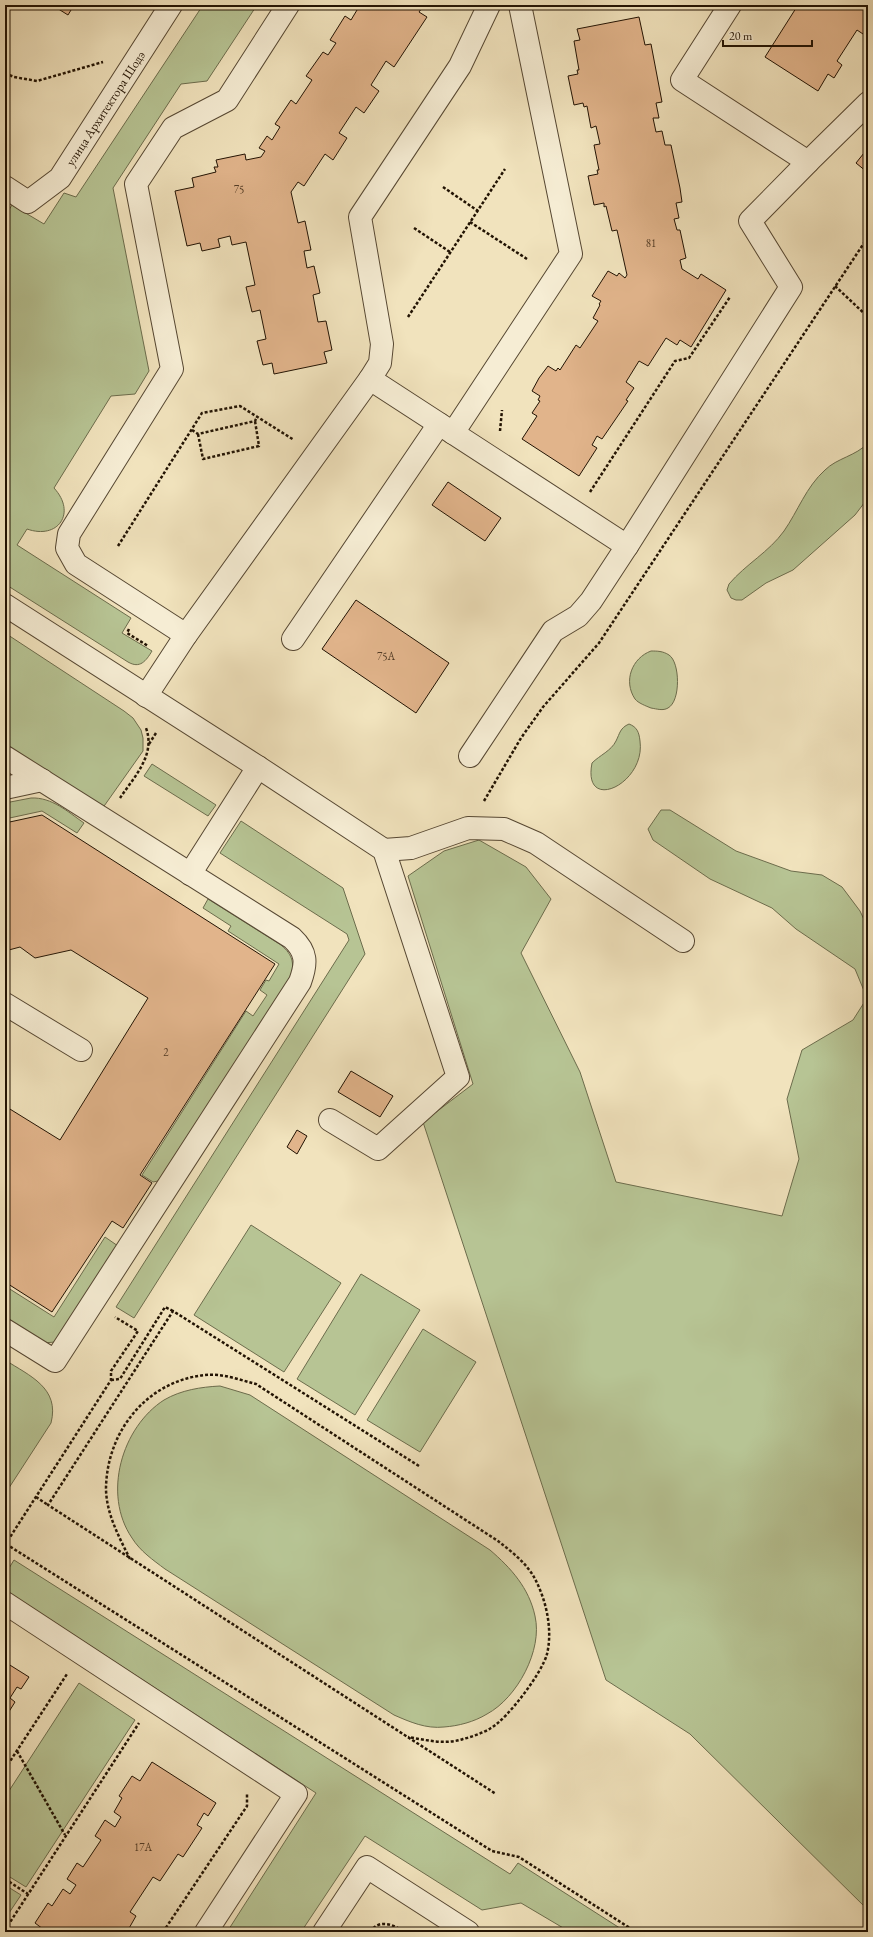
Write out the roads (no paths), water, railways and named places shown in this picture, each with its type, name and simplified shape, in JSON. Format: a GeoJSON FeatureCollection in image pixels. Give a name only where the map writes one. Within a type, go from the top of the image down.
{"type":"FeatureCollection","features":[{"type":"Feature","properties":{"kind":"street","name":"улица Архитектора Шодэ"},"geometry":{"type":"LineString","coordinates":[[5,187],[28,202],[60,178],[171,5]]}},
{"type":"Feature","properties":{"kind":"street"},"geometry":{"type":"LineString","coordinates":[[186,635],[76,564],[67,548],[70,534],[172,369],[136,184],[173,128],[227,100],[288,5]]}},
{"type":"Feature","properties":{"kind":"street"},"geometry":{"type":"LineString","coordinates":[[146,696],[186,635],[380,363],[382,344],[360,217],[460,66],[489,5]]}},
{"type":"Feature","properties":{"kind":"street"},"geometry":{"type":"LineString","coordinates":[[293,639],[571,254],[520,5]]}},
{"type":"Feature","properties":{"kind":"street"},"geometry":{"type":"LineString","coordinates":[[730,5],[682,80],[808,162]]}},
{"type":"Feature","properties":{"kind":"street"},"geometry":{"type":"LineString","coordinates":[[470,756],[553,631],[578,616],[591,601],[791,288],[750,221],[868,103]]}},
{"type":"Feature","properties":{"kind":"street"},"geometry":{"type":"LineString","coordinates":[[370,379],[627,546]]}},
{"type":"Feature","properties":{"kind":"street"},"geometry":{"type":"LineString","coordinates":[[5,605],[384,850],[411,848],[468,828],[504,829],[536,844],[683,941]]}},
{"type":"Feature","properties":{"kind":"street"},"geometry":{"type":"LineString","coordinates":[[5,757],[292,938],[299,945],[304,956],[306,968],[300,982],[55,1361],[5,1330]]}},
{"type":"Feature","properties":{"kind":"street"},"geometry":{"type":"LineString","coordinates":[[190,874],[258,768]]}},
{"type":"Feature","properties":{"kind":"street"},"geometry":{"type":"LineString","coordinates":[[5,788],[42,780]]}},
{"type":"Feature","properties":{"kind":"street"},"geometry":{"type":"LineString","coordinates":[[330,1120],[378,1149],[458,1077],[384,850]]}},
{"type":"Feature","properties":{"kind":"street"},"geometry":{"type":"LineString","coordinates":[[5,1004],[81,1050]]}},
{"type":"Feature","properties":{"kind":"street"},"geometry":{"type":"LineString","coordinates":[[5,1603],[296,1794],[206,1932]]}},
{"type":"Feature","properties":{"kind":"street"},"geometry":{"type":"LineString","coordinates":[[324,1932],[367,1867],[468,1932]]}}]}
